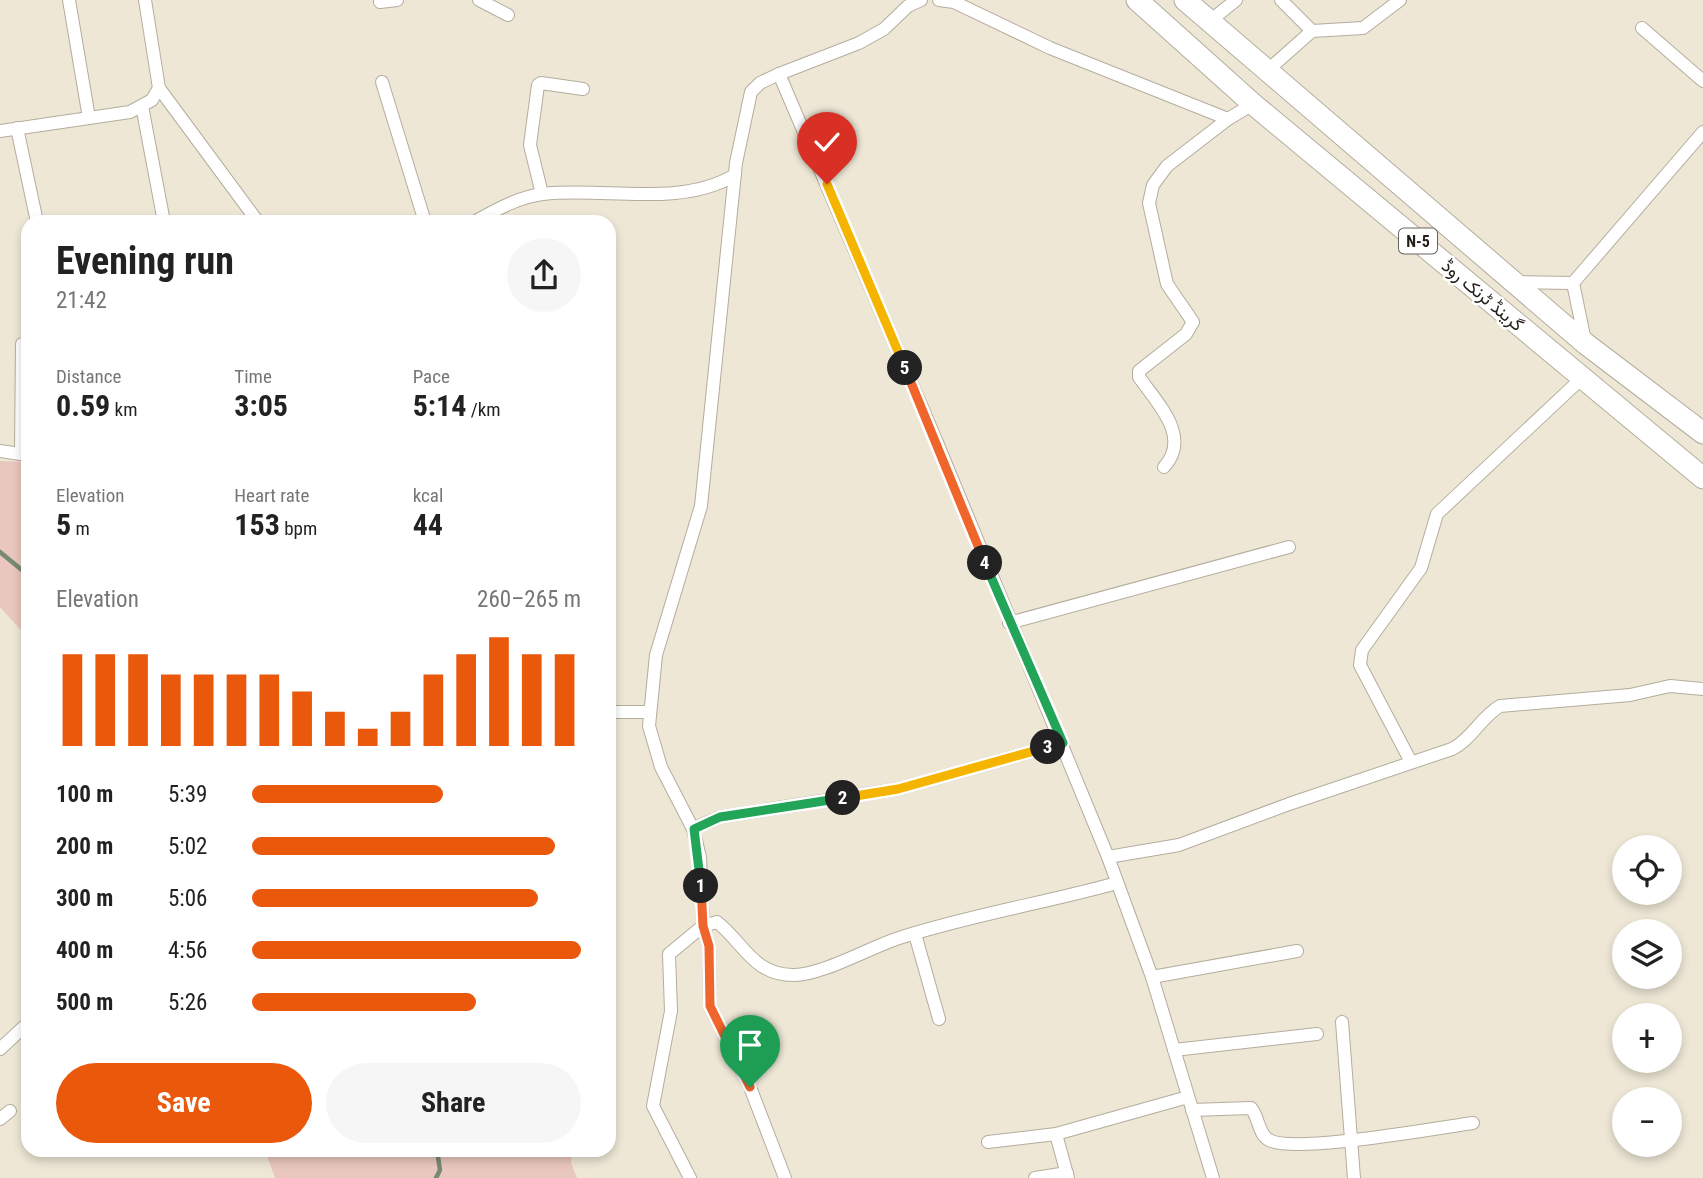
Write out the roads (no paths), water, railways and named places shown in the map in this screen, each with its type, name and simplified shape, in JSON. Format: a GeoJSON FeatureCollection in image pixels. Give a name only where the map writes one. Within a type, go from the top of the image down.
{"type":"FeatureCollection","features":[{"type":"Feature","properties":{"kind":"highway","name":"گرینڈ ٹرنک روڈ"},"geometry":{"type":"LineString","coordinates":[[1137,0],[1253,104],[1703,478]]}},
{"type":"Feature","properties":{"kind":"highway","name":"گرینڈ ٹرنک روڈ"},"geometry":{"type":"LineString","coordinates":[[1185,0],[1586,344],[1703,433]]}},
{"type":"Feature","properties":{"kind":"street"},"geometry":{"type":"LineString","coordinates":[[69,0],[89,118]]}},
{"type":"Feature","properties":{"kind":"street"},"geometry":{"type":"LineString","coordinates":[[145,0],[159,88],[253,215]]}},
{"type":"Feature","properties":{"kind":"street"},"geometry":{"type":"LineString","coordinates":[[380,2],[397,0]]}},
{"type":"Feature","properties":{"kind":"street"},"geometry":{"type":"LineString","coordinates":[[479,0],[508,15]]}},
{"type":"Feature","properties":{"kind":"street"},"geometry":{"type":"LineString","coordinates":[[785,1178],[750,1087],[713,1016],[709,946],[703,926],[700,857],[694,829],[661,767],[649,726],[656,655],[701,506],[735,175],[745,111],[751,92],[760,83],[779,74],[859,43],[884,29],[908,6],[921,0]]}},
{"type":"Feature","properties":{"kind":"street"},"geometry":{"type":"LineString","coordinates":[[939,0],[954,2],[1050,48],[1228,119]]}},
{"type":"Feature","properties":{"kind":"street"},"geometry":{"type":"LineString","coordinates":[[1210,21],[1236,0]]}},
{"type":"Feature","properties":{"kind":"street"},"geometry":{"type":"LineString","coordinates":[[1281,0],[1312,32]]}},
{"type":"Feature","properties":{"kind":"street"},"geometry":{"type":"LineString","coordinates":[[1268,70],[1312,32],[1363,28],[1400,0]]}},
{"type":"Feature","properties":{"kind":"street"},"geometry":{"type":"LineString","coordinates":[[1642,28],[1703,81]]}},
{"type":"Feature","properties":{"kind":"street"},"geometry":{"type":"LineString","coordinates":[[779,74],[936,440],[1009,623],[1063,743],[1108,857],[1152,977],[1213,1178]]}},
{"type":"Feature","properties":{"kind":"street"},"geometry":{"type":"LineString","coordinates":[[382,82],[423,215]]}},
{"type":"Feature","properties":{"kind":"street"},"geometry":{"type":"LineString","coordinates":[[542,194],[530,145],[538,85],[541,83],[583,89]]}},
{"type":"Feature","properties":{"kind":"street"},"geometry":{"type":"LineString","coordinates":[[0,131],[130,112],[152,100],[159,88]]}},
{"type":"Feature","properties":{"kind":"street"},"geometry":{"type":"LineString","coordinates":[[1164,467],[1174,454],[1172,426],[1139,377],[1139,371],[1186,334],[1193,322],[1167,284],[1149,202],[1153,185],[1167,166],[1228,119],[1253,104]]}},
{"type":"Feature","properties":{"kind":"street"},"geometry":{"type":"LineString","coordinates":[[142,106],[163,215]]}},
{"type":"Feature","properties":{"kind":"street"},"geometry":{"type":"LineString","coordinates":[[17,128],[36,215]]}},
{"type":"Feature","properties":{"kind":"street"},"geometry":{"type":"LineString","coordinates":[[1573,283],[1703,132]]}},
{"type":"Feature","properties":{"kind":"street"},"geometry":{"type":"LineString","coordinates":[[487,215],[542,194],[672,192],[713,185],[735,175]]}},
{"type":"Feature","properties":{"kind":"street"},"geometry":{"type":"LineString","coordinates":[[1512,282],[1573,283]]}},
{"type":"Feature","properties":{"kind":"street"},"geometry":{"type":"LineString","coordinates":[[1573,283],[1586,344]]}},
{"type":"Feature","properties":{"kind":"street"},"geometry":{"type":"LineString","coordinates":[[1411,762],[1360,665],[1362,650],[1421,568],[1437,514],[1582,378]]}},
{"type":"Feature","properties":{"kind":"street"},"geometry":{"type":"LineString","coordinates":[[0,452],[21,455]]}},
{"type":"Feature","properties":{"kind":"street"},"geometry":{"type":"LineString","coordinates":[[1009,623],[1289,547]]}},
{"type":"Feature","properties":{"kind":"street"},"geometry":{"type":"LineString","coordinates":[[1108,857],[1179,845],[1459,746],[1487,713],[1500,706],[1630,695],[1670,686],[1703,689]]}},
{"type":"Feature","properties":{"kind":"street"},"geometry":{"type":"LineString","coordinates":[[616,712],[650,712]]}},
{"type":"Feature","properties":{"kind":"street"},"geometry":{"type":"LineString","coordinates":[[694,829],[720,817],[898,789],[1063,743]]}},
{"type":"Feature","properties":{"kind":"street"},"geometry":{"type":"LineString","coordinates":[[690,1178],[653,1106],[671,1011],[669,954],[703,926],[717,922],[744,954],[776,972],[793,975],[810,973],[915,934],[1117,883]]}},
{"type":"Feature","properties":{"kind":"street"},"geometry":{"type":"LineString","coordinates":[[915,934],[939,1019]]}},
{"type":"Feature","properties":{"kind":"street"},"geometry":{"type":"LineString","coordinates":[[1152,977],[1297,951]]}},
{"type":"Feature","properties":{"kind":"street"},"geometry":{"type":"LineString","coordinates":[[1342,1022],[1354,1178]]}},
{"type":"Feature","properties":{"kind":"street"},"geometry":{"type":"LineString","coordinates":[[0,1049],[21,1030]]}},
{"type":"Feature","properties":{"kind":"street"},"geometry":{"type":"LineString","coordinates":[[1174,1051],[1317,1034]]}},
{"type":"Feature","properties":{"kind":"street"},"geometry":{"type":"LineString","coordinates":[[988,1142],[1056,1134],[1188,1097]]}},
{"type":"Feature","properties":{"kind":"street"},"geometry":{"type":"LineString","coordinates":[[1192,1110],[1251,1108],[1263,1136],[1271,1142],[1309,1144],[1473,1123]]}},
{"type":"Feature","properties":{"kind":"street"},"geometry":{"type":"LineString","coordinates":[[1035,1178],[1067,1175],[1056,1134]]}},
{"type":"Feature","properties":{"kind":"waterway"},"geometry":{"type":"LineString","coordinates":[[0,552],[21,569]]}},
{"type":"Feature","properties":{"kind":"waterway"},"geometry":{"type":"LineString","coordinates":[[436,1178],[440,1170],[438,1157]]}}]}
